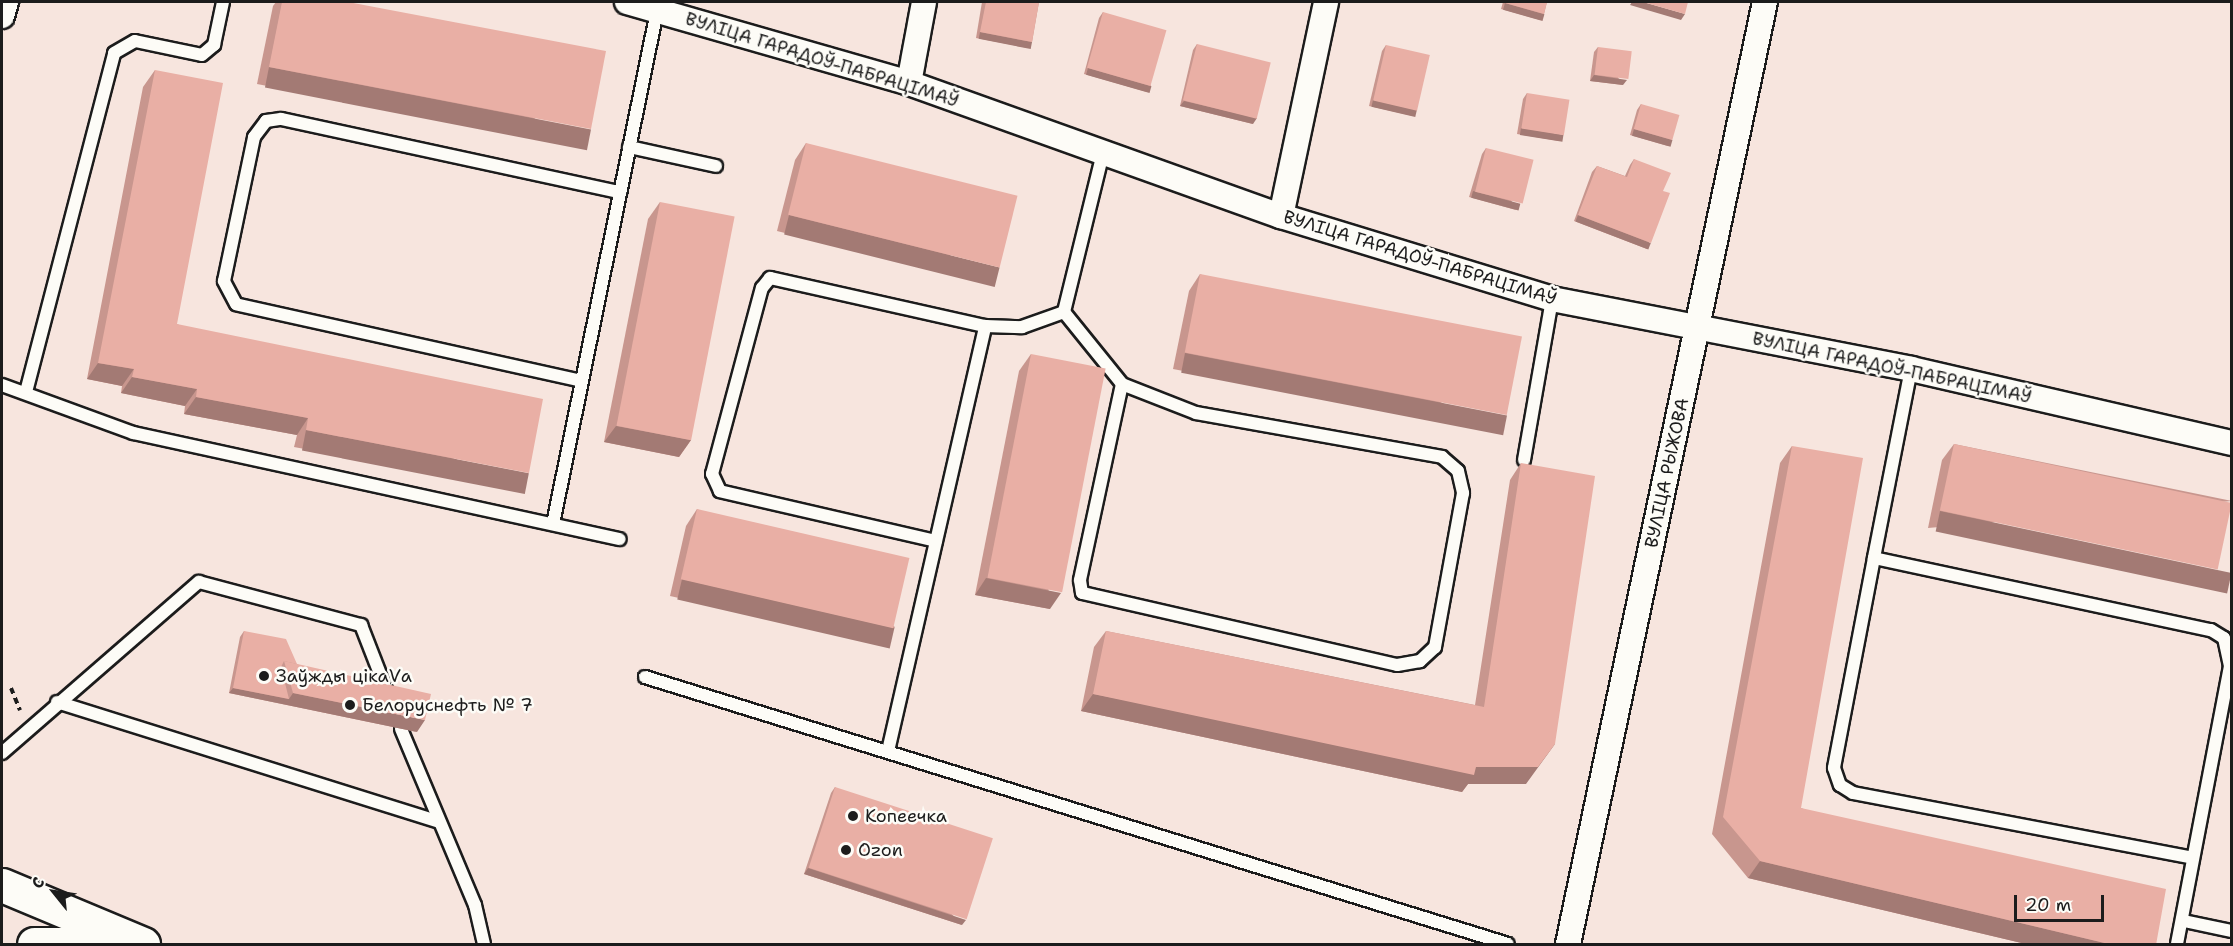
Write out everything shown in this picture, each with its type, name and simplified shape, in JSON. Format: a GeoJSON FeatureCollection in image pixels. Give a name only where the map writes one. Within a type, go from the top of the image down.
{"type":"FeatureCollection","features":[{"type":"Feature","properties":{"kind":"main road"},"geometry":{"type":"LineString","coordinates":[[2,885],[143,945]]}},
{"type":"Feature","properties":{"kind":"main road"},"geometry":{"type":"LineString","coordinates":[[34,945],[89,945]]}},
{"type":"Feature","properties":{"kind":"street"},"geometry":{"type":"LineString","coordinates":[[2,16],[6,2]]}},
{"type":"Feature","properties":{"kind":"street","name":"ВУЛІЦА ГАРАДОЎ-ПАБРАЦІМАЎ"},"geometry":{"type":"LineString","coordinates":[[627,2],[909,83],[1281,216],[1552,299],[1911,369],[2232,443]]}},
{"type":"Feature","properties":{"kind":"street"},"geometry":{"type":"LineString","coordinates":[[909,83],[924,2]]}},
{"type":"Feature","properties":{"kind":"street"},"geometry":{"type":"LineString","coordinates":[[1281,216],[1326,2]]}},
{"type":"Feature","properties":{"kind":"street","name":"ВУЛІЦА РЫЖОВА"},"geometry":{"type":"LineString","coordinates":[[1568,945],[1765,2]]}},
{"type":"Feature","properties":{"kind":"lane"},"geometry":{"type":"LineString","coordinates":[[26,392],[114,54],[135,41],[202,55],[214,45],[223,2]]}},
{"type":"Feature","properties":{"kind":"lane"},"geometry":{"type":"LineString","coordinates":[[553,524],[657,11]]}},
{"type":"Feature","properties":{"kind":"lane"},"geometry":{"type":"LineString","coordinates":[[582,381],[236,304],[224,281],[255,136],[266,121],[280,119],[620,192]]}},
{"type":"Feature","properties":{"kind":"lane"},"geometry":{"type":"LineString","coordinates":[[629,147],[716,166]]}},
{"type":"Feature","properties":{"kind":"lane"},"geometry":{"type":"LineString","coordinates":[[1064,312],[1103,153]]}},
{"type":"Feature","properties":{"kind":"lane"},"geometry":{"type":"LineString","coordinates":[[936,540],[720,491],[712,474],[762,288],[770,278],[985,326],[1022,327],[1064,312]]}},
{"type":"Feature","properties":{"kind":"lane"},"geometry":{"type":"LineString","coordinates":[[1524,460],[1552,299]]}},
{"type":"Feature","properties":{"kind":"lane"},"geometry":{"type":"LineString","coordinates":[[1064,312],[1122,384],[1196,413],[1442,457],[1458,471],[1463,493],[1435,647],[1420,661],[1397,665],[1082,593],[1080,580],[1122,384]]}},
{"type":"Feature","properties":{"kind":"lane"},"geometry":{"type":"LineString","coordinates":[[888,751],[985,326]]}},
{"type":"Feature","properties":{"kind":"lane"},"geometry":{"type":"LineString","coordinates":[[1911,369],[1834,768],[1840,785],[1853,793],[2190,857]]}},
{"type":"Feature","properties":{"kind":"lane"},"geometry":{"type":"LineString","coordinates":[[2,385],[134,433],[620,539]]}},
{"type":"Feature","properties":{"kind":"lane"},"geometry":{"type":"LineString","coordinates":[[1874,558],[2211,630],[2224,638],[2230,666],[2190,857],[2184,921],[2177,945]]}},
{"type":"Feature","properties":{"kind":"lane"},"geometry":{"type":"LineString","coordinates":[[2,753],[57,702],[199,582],[360,625],[389,698]]}},
{"type":"Feature","properties":{"kind":"lane"},"geometry":{"type":"LineString","coordinates":[[645,677],[1508,945]]}},
{"type":"Feature","properties":{"kind":"lane"},"geometry":{"type":"LineString","coordinates":[[57,702],[439,822]]}},
{"type":"Feature","properties":{"kind":"lane"},"geometry":{"type":"LineString","coordinates":[[401,729],[475,905],[484,945]]}},
{"type":"Feature","properties":{"kind":"lane"},"geometry":{"type":"LineString","coordinates":[[2184,921],[2232,931]]}},
{"type":"Feature","properties":{"kind":"building"},"geometry":{"type":"Polygon","coordinates":[[[282,2],[348,2],[606,51],[591,129],[269,67],[282,2]]]}},
{"type":"Feature","properties":{"kind":"building"},"geometry":{"type":"Polygon","coordinates":[[[986,2],[1039,2],[1032,42],[980,32],[986,2]]]}},
{"type":"Feature","properties":{"kind":"building"},"geometry":{"type":"Polygon","coordinates":[[[1506,2],[1547,2],[1544,14],[1506,2]]]}},
{"type":"Feature","properties":{"kind":"building"},"geometry":{"type":"Polygon","coordinates":[[[1643,2],[1688,2],[1685,14],[1643,2]]]}},
{"type":"Feature","properties":{"kind":"building"},"geometry":{"type":"Polygon","coordinates":[[[1103,12],[1166,30],[1150,86],[1087,68],[1103,12]]]}},
{"type":"Feature","properties":{"kind":"building"},"geometry":{"type":"Polygon","coordinates":[[[1197,44],[1271,62],[1257,119],[1183,100],[1197,44]]]}},
{"type":"Feature","properties":{"kind":"building"},"geometry":{"type":"Polygon","coordinates":[[[1386,45],[1430,55],[1417,111],[1373,101],[1386,45]]]}},
{"type":"Feature","properties":{"kind":"building"},"geometry":{"type":"Polygon","coordinates":[[[1598,47],[1632,51],[1628,79],[1595,75],[1598,47]]]}},
{"type":"Feature","properties":{"kind":"building"},"geometry":{"type":"Polygon","coordinates":[[[155,70],[223,83],[177,324],[543,399],[529,473],[306,430],[308,418],[196,397],[197,389],[132,377],[134,369],[98,363],[155,70]]]}},
{"type":"Feature","properties":{"kind":"building"},"geometry":{"type":"Polygon","coordinates":[[[1527,93],[1569,100],[1564,135],[1521,129],[1527,93]]]}},
{"type":"Feature","properties":{"kind":"building"},"geometry":{"type":"Polygon","coordinates":[[[1641,104],[1679,115],[1672,140],[1634,129],[1641,104]]]}},
{"type":"Feature","properties":{"kind":"building"},"geometry":{"type":"Polygon","coordinates":[[[806,143],[1018,196],[1000,268],[788,215],[806,143]]]}},
{"type":"Feature","properties":{"kind":"building"},"geometry":{"type":"Polygon","coordinates":[[[1486,148],[1534,160],[1523,204],[1475,192],[1486,148]]]}},
{"type":"Feature","properties":{"kind":"building"},"geometry":{"type":"Polygon","coordinates":[[[1634,159],[1671,173],[1663,191],[1670,193],[1651,243],[1578,215],[1597,166],[1627,177],[1634,159]]]}},
{"type":"Feature","properties":{"kind":"building"},"geometry":{"type":"Polygon","coordinates":[[[660,202],[735,217],[691,440],[616,426],[660,202]]]}},
{"type":"Feature","properties":{"kind":"building"},"geometry":{"type":"Polygon","coordinates":[[[1200,274],[1522,337],[1507,415],[1185,353],[1200,274]]]}},
{"type":"Feature","properties":{"kind":"building"},"geometry":{"type":"Polygon","coordinates":[[[1031,354],[1106,369],[1062,592],[987,578],[1031,354]]]}},
{"type":"Feature","properties":{"kind":"building"},"geometry":{"type":"Polygon","coordinates":[[[1954,444],[2232,503],[2218,570],[1940,511],[1954,444]]]}},
{"type":"Feature","properties":{"kind":"building"},"geometry":{"type":"Polygon","coordinates":[[[1792,446],[1863,458],[1801,808],[2166,889],[2156,945],[2113,945],[1760,861],[1723,817],[1792,446]]]}},
{"type":"Feature","properties":{"kind":"building"},"geometry":{"type":"Polygon","coordinates":[[[1521,463],[1595,476],[1555,744],[1538,767],[1476,767],[1474,775],[1093,694],[1106,631],[1484,707],[1521,463]]]}},
{"type":"Feature","properties":{"kind":"building"},"geometry":{"type":"Polygon","coordinates":[[[697,509],[909,558],[893,628],[681,579],[697,509]]]}},
{"type":"Feature","properties":{"kind":"building"},"geometry":{"type":"Polygon","coordinates":[[[244,631],[286,639],[297,664],[284,661],[281,667],[289,699],[233,688],[244,631]]]}},
{"type":"Feature","properties":{"kind":"building"},"geometry":{"type":"Polygon","coordinates":[[[284,661],[431,694],[425,720],[293,693],[284,661]]]}},
{"type":"Feature","properties":{"kind":"building"},"geometry":{"type":"Polygon","coordinates":[[[835,787],[993,838],[967,919],[809,868],[835,787]]]}},
{"type":"Feature","properties":{"kind":"place","name":"Заўжды цікаVа"},"geometry":{"type":"Point","coordinates":[264,676]}},
{"type":"Feature","properties":{"kind":"place","name":"Белоруснефть № 7"},"geometry":{"type":"Point","coordinates":[350,705]}},
{"type":"Feature","properties":{"kind":"place","name":"Копеечка"},"geometry":{"type":"Point","coordinates":[853,816]}},
{"type":"Feature","properties":{"kind":"place","name":"Ozon"},"geometry":{"type":"Point","coordinates":[846,850]}}]}
